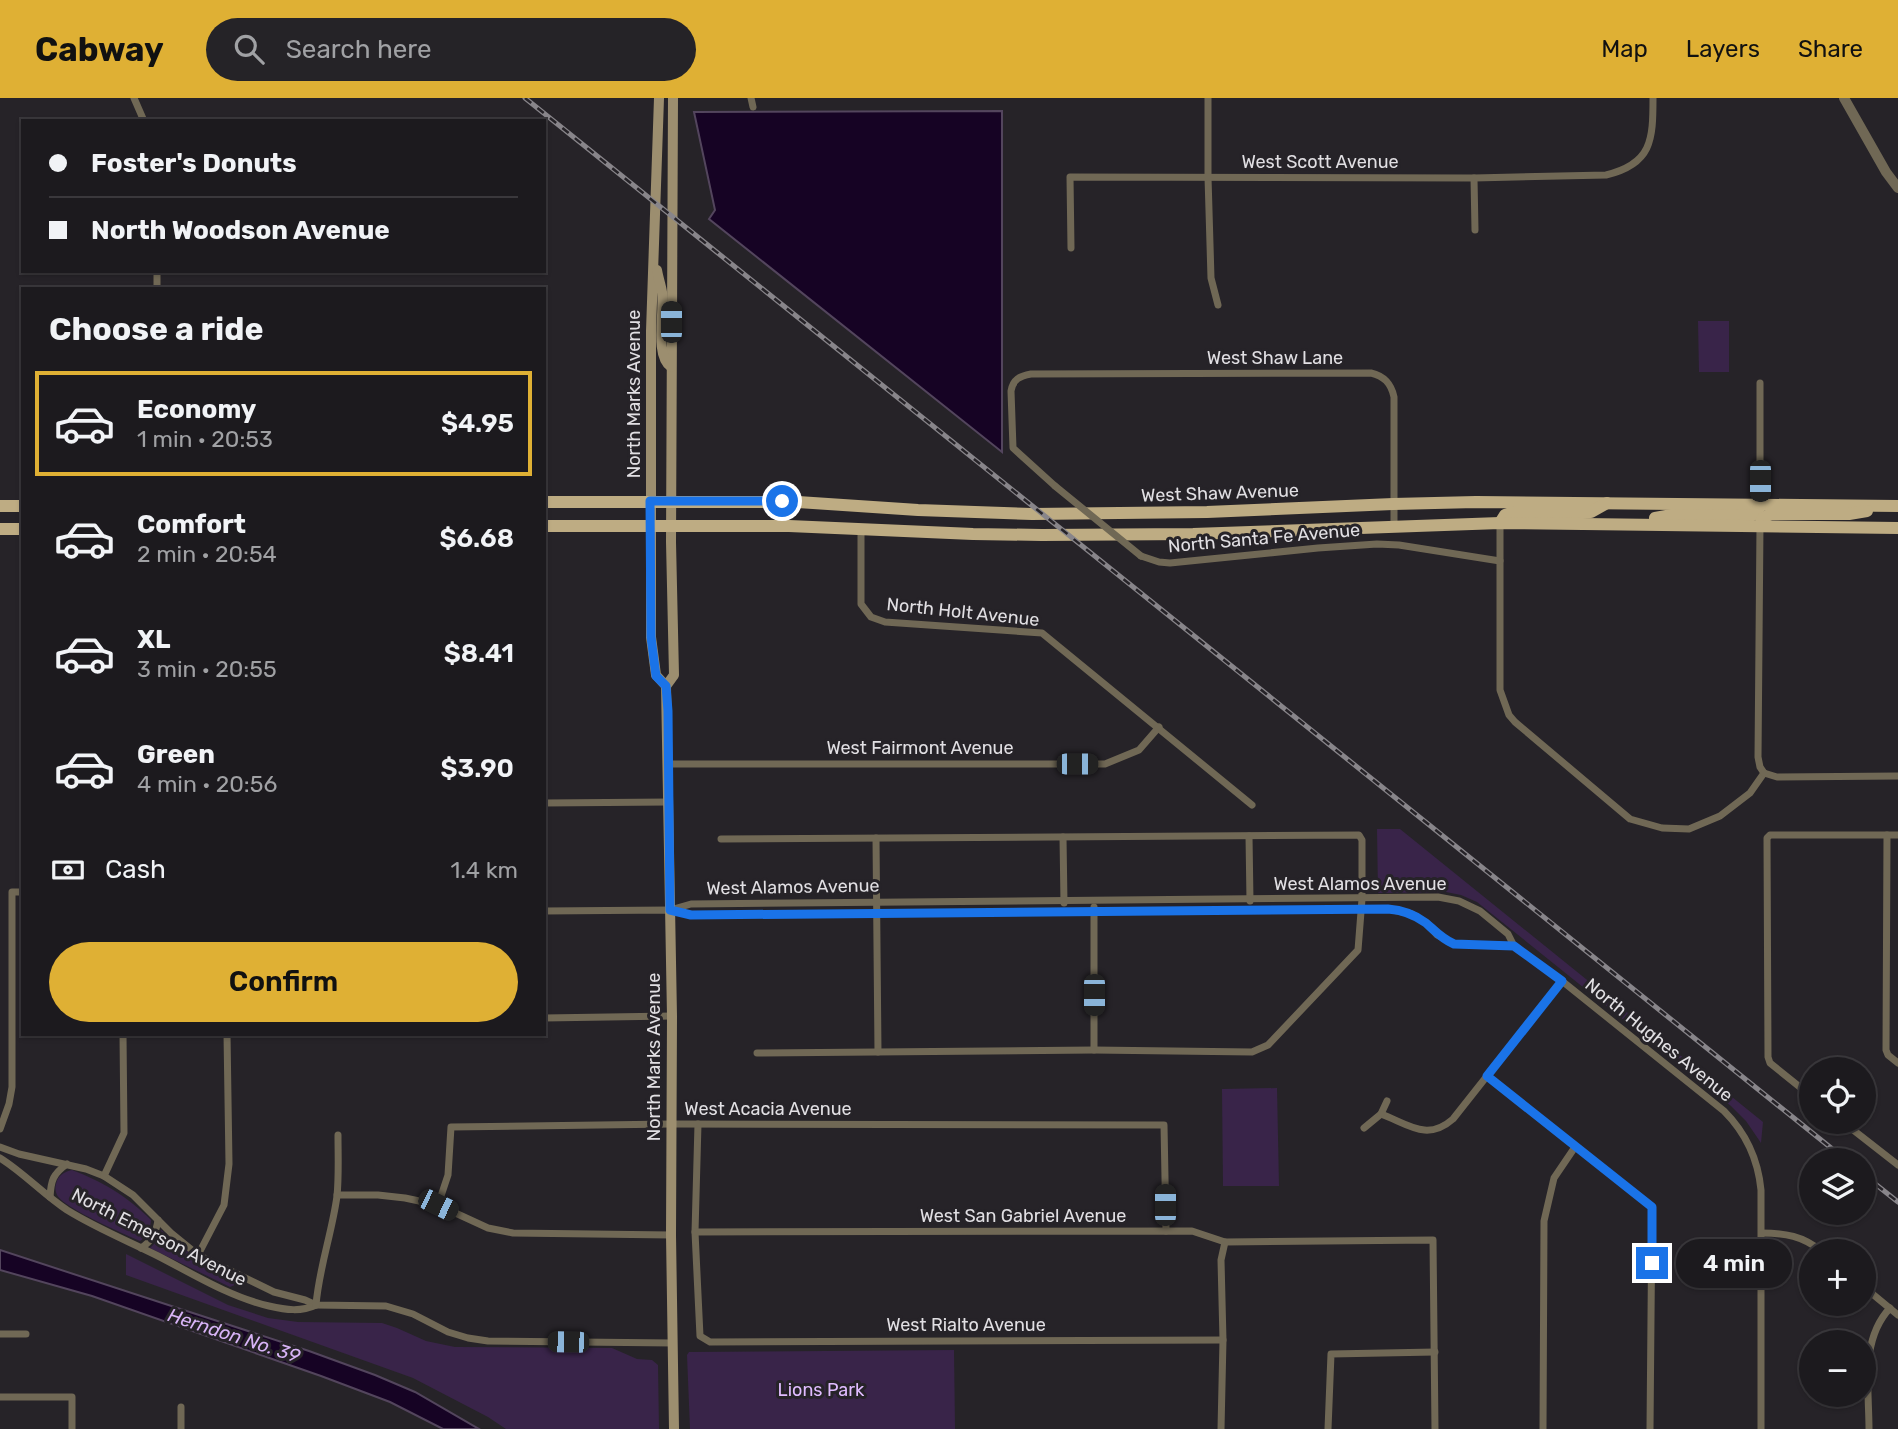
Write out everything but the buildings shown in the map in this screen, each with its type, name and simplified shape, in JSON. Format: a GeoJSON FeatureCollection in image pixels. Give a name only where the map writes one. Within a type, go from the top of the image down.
{"type":"FeatureCollection","features":[{"type":"Feature","properties":{"kind":"main road","name":"North Marks Avenue"},"geometry":{"type":"LineString","coordinates":[[659,98],[653,254],[650,526],[653,657],[656,676],[666,686]]}},
{"type":"Feature","properties":{"kind":"main road","name":"North Marks Avenue"},"geometry":{"type":"LineString","coordinates":[[673,98],[671,525],[674,675],[666,686],[672,1016],[674,1429]]}},
{"type":"Feature","properties":{"kind":"main road"},"geometry":{"type":"LineString","coordinates":[[653,254],[662,293],[662,352],[671,366]]}},
{"type":"Feature","properties":{"kind":"main road","name":"West Shaw Avenue"},"geometry":{"type":"LineString","coordinates":[[546,502],[798,502],[932,511],[1032,514],[1207,512],[1393,504],[1607,502],[1898,506]]}},
{"type":"Feature","properties":{"kind":"main road"},"geometry":{"type":"LineString","coordinates":[[1500,523],[1505,515],[1514,512],[1591,512],[1607,502]]}},
{"type":"Feature","properties":{"kind":"main road"},"geometry":{"type":"LineString","coordinates":[[1623,523],[1672,515],[1749,516],[1757,513],[1760,504]]}},
{"type":"Feature","properties":{"kind":"main road"},"geometry":{"type":"LineString","coordinates":[[0,506],[21,506]]}},
{"type":"Feature","properties":{"kind":"main road"},"geometry":{"type":"LineString","coordinates":[[1760,525],[1763,519],[1771,514],[1849,514],[1898,506]]}},
{"type":"Feature","properties":{"kind":"main road"},"geometry":{"type":"LineString","coordinates":[[546,526],[789,526],[973,534],[1091,535],[1500,523],[1898,528]]}},
{"type":"Feature","properties":{"kind":"main road"},"geometry":{"type":"LineString","coordinates":[[0,529],[21,529]]}},
{"type":"Feature","properties":{"kind":"street"},"geometry":{"type":"LineString","coordinates":[[134,98],[143,119]]}},
{"type":"Feature","properties":{"kind":"street"},"geometry":{"type":"LineString","coordinates":[[751,98],[753,107]]}},
{"type":"Feature","properties":{"kind":"street"},"geometry":{"type":"LineString","coordinates":[[1208,98],[1211,278],[1218,305]]}},
{"type":"Feature","properties":{"kind":"street","name":"West Scott Avenue"},"geometry":{"type":"LineString","coordinates":[[1071,248],[1070,177],[1474,178],[1606,175],[1622,172],[1637,163],[1649,144],[1653,126],[1653,98]]}},
{"type":"Feature","properties":{"kind":"street"},"geometry":{"type":"LineString","coordinates":[[1844,98],[1898,188]]}},
{"type":"Feature","properties":{"kind":"street"},"geometry":{"type":"LineString","coordinates":[[1474,178],[1475,230]]}},
{"type":"Feature","properties":{"kind":"street","name":"West Shaw Lane"},"geometry":{"type":"LineString","coordinates":[[1016,379],[1031,374],[1382,376],[1390,385],[1394,397],[1394,526]]}},
{"type":"Feature","properties":{"kind":"street","name":"North Santa Fe Avenue"},"geometry":{"type":"LineString","coordinates":[[1016,379],[1011,391],[1013,448],[1055,486],[1141,555],[1159,562],[1377,544],[1500,561]]}},
{"type":"Feature","properties":{"kind":"street"},"geometry":{"type":"LineString","coordinates":[[1760,383],[1760,504]]}},
{"type":"Feature","properties":{"kind":"street"},"geometry":{"type":"LineString","coordinates":[[1500,523],[1500,690],[1509,715],[1515,722],[1630,818],[1662,828],[1689,829],[1720,816],[1750,793],[1764,773]]}},
{"type":"Feature","properties":{"kind":"street"},"geometry":{"type":"LineString","coordinates":[[1760,525],[1760,767],[1764,773],[1777,777],[1898,776]]}},
{"type":"Feature","properties":{"kind":"street","name":"North Holt Avenue"},"geometry":{"type":"LineString","coordinates":[[861,528],[861,604],[871,617],[886,622],[1042,633],[1252,805]]}},
{"type":"Feature","properties":{"kind":"street","name":"West Fairmont Avenue"},"geometry":{"type":"LineString","coordinates":[[668,764],[1105,764],[1139,750],[1159,727]]}},
{"type":"Feature","properties":{"kind":"street"},"geometry":{"type":"LineString","coordinates":[[546,803],[669,802]]}},
{"type":"Feature","properties":{"kind":"street"},"geometry":{"type":"LineString","coordinates":[[721,839],[1359,835],[1362,840],[1362,899],[1358,950],[1268,1045],[1260,1050],[757,1053]]}},
{"type":"Feature","properties":{"kind":"street"},"geometry":{"type":"LineString","coordinates":[[1799,1086],[1770,1063],[1768,1057],[1767,838],[1770,835],[1898,835]]}},
{"type":"Feature","properties":{"kind":"street"},"geometry":{"type":"LineString","coordinates":[[1887,835],[1886,1049],[1888,1055],[1898,1063]]}},
{"type":"Feature","properties":{"kind":"street"},"geometry":{"type":"LineString","coordinates":[[1249,836],[1250,910]]}},
{"type":"Feature","properties":{"kind":"street"},"geometry":{"type":"LineString","coordinates":[[1063,837],[1063,911]]}},
{"type":"Feature","properties":{"kind":"street"},"geometry":{"type":"LineString","coordinates":[[876,838],[878,1052]]}},
{"type":"Feature","properties":{"kind":"street"},"geometry":{"type":"LineString","coordinates":[[0,1129],[12,1087],[12,892],[21,892]]}},
{"type":"Feature","properties":{"kind":"street"},"geometry":{"type":"LineString","coordinates":[[1412,914],[1415,898]]}},
{"type":"Feature","properties":{"kind":"street","name":"West Alamos Avenue"},"geometry":{"type":"LineString","coordinates":[[546,911],[670,910],[691,915],[1388,909],[1412,914],[1446,941],[1454,944],[1514,946],[1508,934],[1472,906],[1448,898],[876,901],[691,904],[670,910]]}},
{"type":"Feature","properties":{"kind":"street"},"geometry":{"type":"LineString","coordinates":[[1094,900],[1094,1050]]}},
{"type":"Feature","properties":{"kind":"street","name":"North Hughes Avenue"},"geometry":{"type":"LineString","coordinates":[[1514,946],[1562,981],[1734,1121],[1750,1146],[1759,1174],[1762,1233],[1761,1429]]}},
{"type":"Feature","properties":{"kind":"street"},"geometry":{"type":"LineString","coordinates":[[1381,1114],[1420,1130],[1432,1131],[1445,1126],[1562,981]]}},
{"type":"Feature","properties":{"kind":"street"},"geometry":{"type":"LineString","coordinates":[[546,1018],[672,1016]]}},
{"type":"Feature","properties":{"kind":"street"},"geometry":{"type":"LineString","coordinates":[[104,1176],[124,1133],[123,1036]]}},
{"type":"Feature","properties":{"kind":"street"},"geometry":{"type":"LineString","coordinates":[[198,1255],[224,1205],[229,1164],[227,1036]]}},
{"type":"Feature","properties":{"kind":"street"},"geometry":{"type":"LineString","coordinates":[[1487,1076],[1652,1207],[1650,1429]]}},
{"type":"Feature","properties":{"kind":"street"},"geometry":{"type":"LineString","coordinates":[[1364,1128],[1381,1114],[1387,1101]]}},
{"type":"Feature","properties":{"kind":"street","name":"West Acacia Avenue"},"geometry":{"type":"LineString","coordinates":[[438,1205],[448,1175],[451,1128],[671,1124],[1164,1125],[1166,1231]]}},
{"type":"Feature","properties":{"kind":"street"},"geometry":{"type":"LineString","coordinates":[[695,1232],[698,1125]]}},
{"type":"Feature","properties":{"kind":"street"},"geometry":{"type":"LineString","coordinates":[[1858,1134],[1898,1165]]}},
{"type":"Feature","properties":{"kind":"street"},"geometry":{"type":"LineString","coordinates":[[316,1305],[322,1262],[337,1195],[338,1135]]}},
{"type":"Feature","properties":{"kind":"street","name":"North Emerson Avenue"},"geometry":{"type":"LineString","coordinates":[[0,1147],[104,1176],[133,1195],[170,1233],[198,1255],[260,1286],[316,1305],[386,1306],[413,1314],[448,1332],[488,1341],[673,1343]]}},
{"type":"Feature","properties":{"kind":"street"},"geometry":{"type":"LineString","coordinates":[[1543,1429],[1544,1221],[1554,1178],[1575,1147]]}},
{"type":"Feature","properties":{"kind":"street","name":"North Emerson Avenue"},"geometry":{"type":"LineString","coordinates":[[0,1158],[83,1219],[229,1292],[270,1307],[305,1310],[316,1305]]}},
{"type":"Feature","properties":{"kind":"street"},"geometry":{"type":"LineString","coordinates":[[50,1197],[53,1178],[57,1171],[67,1164]]}},
{"type":"Feature","properties":{"kind":"street"},"geometry":{"type":"LineString","coordinates":[[337,1195],[391,1196],[438,1205],[488,1228],[513,1233],[671,1235]]}},
{"type":"Feature","properties":{"kind":"street"},"geometry":{"type":"LineString","coordinates":[[141,1248],[153,1237],[158,1220]]}},
{"type":"Feature","properties":{"kind":"street","name":"West San Gabriel Avenue"},"geometry":{"type":"LineString","coordinates":[[695,1232],[1192,1231],[1225,1242],[1433,1240],[1434,1352]]}},
{"type":"Feature","properties":{"kind":"street","name":"West Rialto Avenue"},"geometry":{"type":"LineString","coordinates":[[695,1232],[699,1336],[710,1342],[1223,1340]]}},
{"type":"Feature","properties":{"kind":"street"},"geometry":{"type":"LineString","coordinates":[[1762,1233],[1783,1233],[1803,1239]]}},
{"type":"Feature","properties":{"kind":"street"},"geometry":{"type":"LineString","coordinates":[[1222,1429],[1221,1259],[1225,1242]]}},
{"type":"Feature","properties":{"kind":"street"},"geometry":{"type":"LineString","coordinates":[[1876,1297],[1898,1315]]}},
{"type":"Feature","properties":{"kind":"street"},"geometry":{"type":"LineString","coordinates":[[1869,1429],[1870,1346],[1876,1327],[1890,1308]]}},
{"type":"Feature","properties":{"kind":"street"},"geometry":{"type":"LineString","coordinates":[[0,1334],[26,1334]]}},
{"type":"Feature","properties":{"kind":"street"},"geometry":{"type":"LineString","coordinates":[[1328,1429],[1331,1354],[1434,1352],[1435,1429]]}},
{"type":"Feature","properties":{"kind":"street"},"geometry":{"type":"LineString","coordinates":[[0,1396],[72,1397],[72,1429]]}},
{"type":"Feature","properties":{"kind":"street"},"geometry":{"type":"LineString","coordinates":[[181,1407],[181,1429]]}},
{"type":"Feature","properties":{"kind":"green space"},"geometry":{"type":"Polygon","coordinates":[[[1698,321],[1729,321],[1729,372],[1699,372],[1698,321]]]}},
{"type":"Feature","properties":{"kind":"green space"},"geometry":{"type":"Polygon","coordinates":[[[1377,829],[1400,829],[1763,1122],[1761,1143],[1746,1121],[1731,1106],[1477,902],[1446,892],[1378,893],[1377,829]]]}},
{"type":"Feature","properties":{"kind":"green space"},"geometry":{"type":"Polygon","coordinates":[[[1277,1088],[1279,1186],[1223,1186],[1222,1089],[1277,1088]]]}},
{"type":"Feature","properties":{"kind":"green space"},"geometry":{"type":"Polygon","coordinates":[[[72,1170],[114,1190],[142,1211],[151,1220],[145,1237],[140,1241],[95,1220],[62,1200],[57,1195],[55,1186],[62,1174],[72,1170]]]}},
{"type":"Feature","properties":{"kind":"green space"},"geometry":{"type":"Polygon","coordinates":[[[161,1230],[196,1258],[236,1279],[237,1284],[230,1287],[150,1248],[157,1241],[161,1230]]]}},
{"type":"Feature","properties":{"kind":"green space"},"geometry":{"type":"Polygon","coordinates":[[[126,1254],[228,1305],[268,1318],[298,1322],[382,1323],[426,1341],[455,1347],[612,1348],[637,1359],[652,1360],[658,1365],[659,1429],[506,1429],[413,1378],[126,1275],[126,1254]]]}},
{"type":"Feature","properties":{"kind":"green space","name":"Lions Park"},"geometry":{"type":"Polygon","coordinates":[[[954,1350],[955,1429],[690,1429],[689,1352],[954,1350]]]}},
{"type":"Feature","properties":{"kind":"water"},"geometry":{"type":"Polygon","coordinates":[[[1002,111],[1002,452],[709,219],[715,210],[694,112],[1002,111]]]}},
{"type":"Feature","properties":{"kind":"water","name":"Herndon No. 39"},"geometry":{"type":"Polygon","coordinates":[[[0,1250],[375,1375],[415,1392],[479,1429],[443,1429],[390,1402],[321,1376],[92,1296],[0,1270],[0,1250]]]}},
{"type":"Feature","properties":{"kind":"railway"},"geometry":{"type":"LineString","coordinates":[[525,98],[1831,1148]]}},
{"type":"Feature","properties":{"kind":"railway"},"geometry":{"type":"LineString","coordinates":[[1876,1185],[1898,1202]]}},
{"type":"Feature","properties":{"kind":"route"},"geometry":{"type":"LineString","coordinates":[[782,501],[650,501],[651,637],[656,676],[666,686],[668,711],[670,910],[691,915],[1388,909],[1412,914],[1446,941],[1454,944],[1514,946],[1562,981],[1487,1076],[1652,1207],[1652,1263]]}}]}
